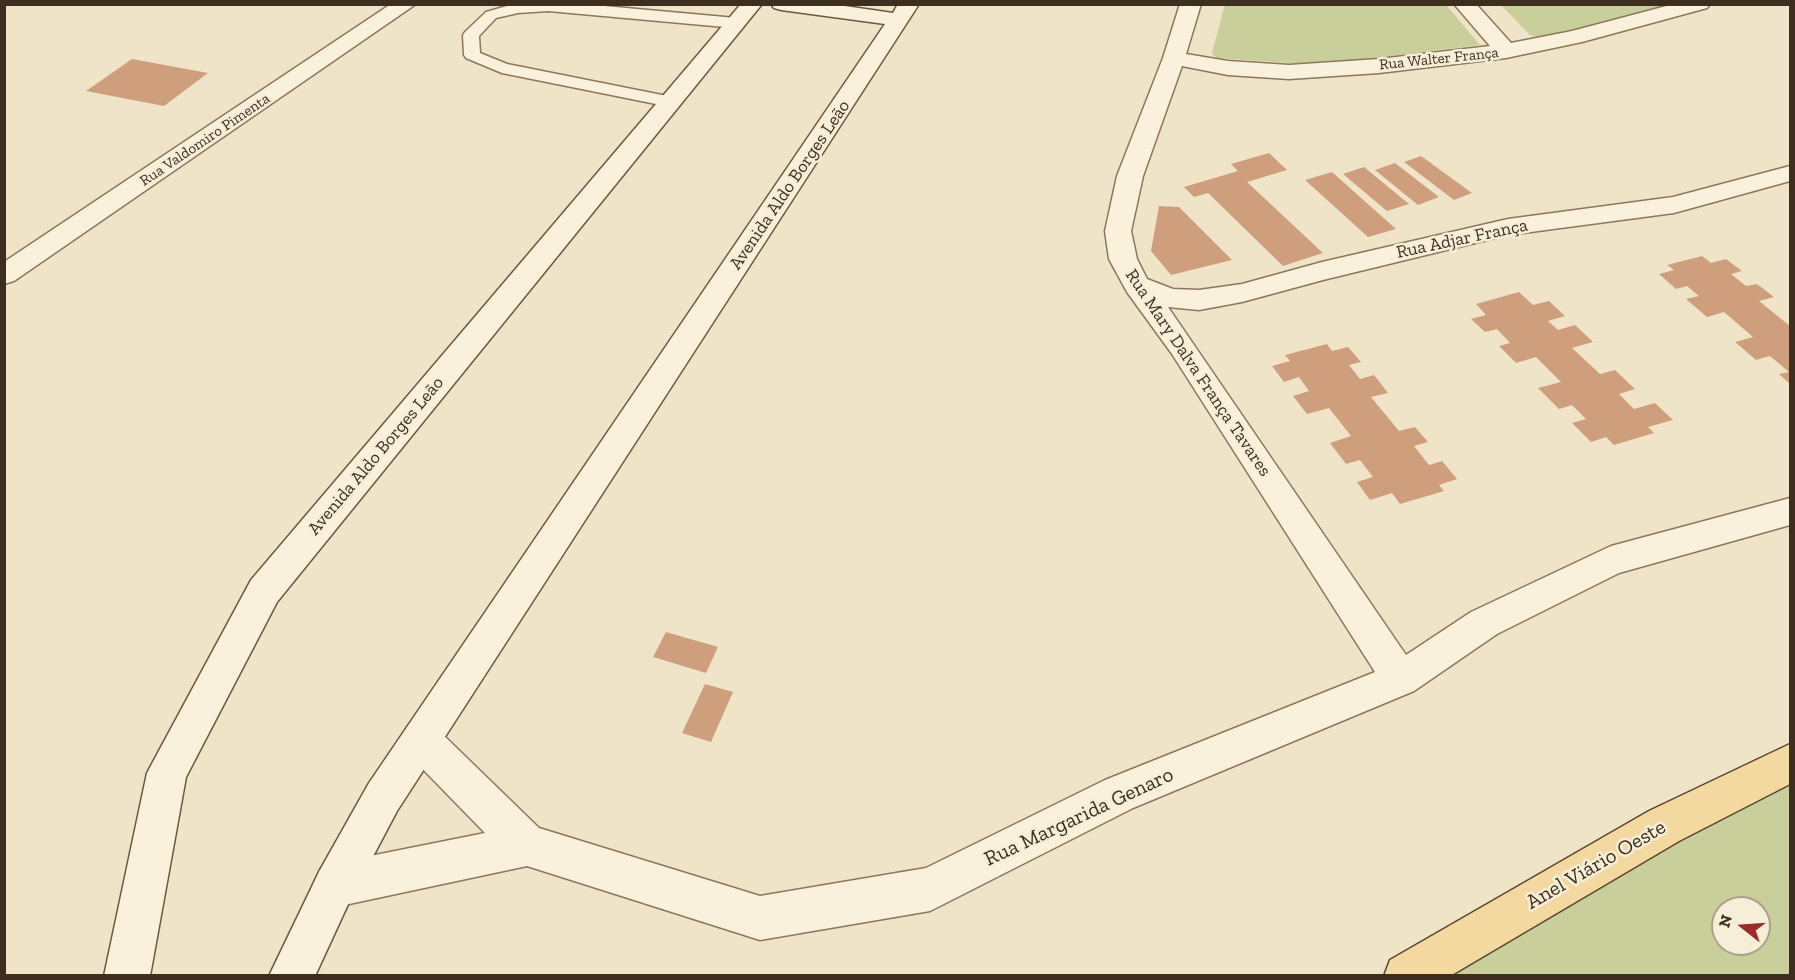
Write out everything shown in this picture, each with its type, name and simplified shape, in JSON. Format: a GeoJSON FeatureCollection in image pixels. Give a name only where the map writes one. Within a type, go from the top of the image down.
{"type":"FeatureCollection","features":[{"type":"Feature","properties":{"kind":"main road","name":"Anel Viário Oeste"},"geometry":{"type":"LineString","coordinates":[[1406,975],[1664,826],[1791,763]]}},
{"type":"Feature","properties":{"kind":"street","name":"Rua Valdomiro Pimenta"},"geometry":{"type":"LineString","coordinates":[[4,275],[406,4]]}},
{"type":"Feature","properties":{"kind":"street"},"geometry":{"type":"LineString","coordinates":[[781,4],[904,12]]}},
{"type":"Feature","properties":{"kind":"street","name":"Rua Mary Dalva França Tavares"},"geometry":{"type":"LineString","coordinates":[[1191,4],[1174,58],[1130,176],[1118,231],[1124,259],[1137,285],[1182,347],[1401,679]]}},
{"type":"Feature","properties":{"kind":"street"},"geometry":{"type":"LineString","coordinates":[[1464,4],[1506,51]]}},
{"type":"Feature","properties":{"kind":"street","name":"Rua Walter França"},"geometry":{"type":"LineString","coordinates":[[1174,58],[1228,68],[1289,72],[1379,66],[1506,51],[1574,38],[1700,4]]}},
{"type":"Feature","properties":{"kind":"street","name":"Avenida Aldo Borges Leão"},"geometry":{"type":"LineString","coordinates":[[291,975],[335,885],[383,797],[904,12]]}},
{"type":"Feature","properties":{"kind":"street","name":"Avenida Aldo Borges Leão"},"geometry":{"type":"LineString","coordinates":[[127,975],[167,773],[264,591],[744,14]]}},
{"type":"Feature","properties":{"kind":"street","name":"Rua Adjar França"},"geometry":{"type":"LineString","coordinates":[[1137,285],[1169,298],[1199,300],[1242,293],[1508,226],[1674,205],[1791,173]]}},
{"type":"Feature","properties":{"kind":"street","name":"Rua Margarida Genaro"},"geometry":{"type":"LineString","coordinates":[[335,885],[527,845],[760,918],[930,889],[1119,794],[1401,679],[1484,623],[1611,561],[1791,512]]}},
{"type":"Feature","properties":{"kind":"street"},"geometry":{"type":"LineString","coordinates":[[421,740],[527,845]]}},
{"type":"Feature","properties":{"kind":"lane"},"geometry":{"type":"LineString","coordinates":[[671,102],[502,68],[472,55],[471,35],[491,15],[518,8],[548,6],[744,14]]}},
{"type":"Feature","properties":{"kind":"green space"},"geometry":{"type":"Polygon","coordinates":[[[1225,4],[1447,6],[1480,45],[1318,65],[1216,58],[1212,53],[1225,4]]]}},
{"type":"Feature","properties":{"kind":"green space"},"geometry":{"type":"Polygon","coordinates":[[[1501,5],[1668,5],[1542,38],[1530,35],[1501,5]]]}},
{"type":"Feature","properties":{"kind":"green space"},"geometry":{"type":"Polygon","coordinates":[[[1790,763],[1790,975],[1406,976],[1664,826],[1790,763]]]}},
{"type":"Feature","properties":{"kind":"building"},"geometry":{"type":"Polygon","coordinates":[[[132,59],[208,73],[164,106],[86,91],[132,59]]]}},
{"type":"Feature","properties":{"kind":"building"},"geometry":{"type":"Polygon","coordinates":[[[1269,153],[1287,170],[1247,182],[1323,253],[1283,266],[1208,193],[1194,197],[1184,187],[1238,171],[1231,164],[1269,153]]]}},
{"type":"Feature","properties":{"kind":"building"},"geometry":{"type":"Polygon","coordinates":[[[1421,156],[1472,193],[1454,200],[1404,162],[1421,156]]]}},
{"type":"Feature","properties":{"kind":"building"},"geometry":{"type":"Polygon","coordinates":[[[1395,163],[1439,197],[1418,205],[1375,170],[1395,163]]]}},
{"type":"Feature","properties":{"kind":"building"},"geometry":{"type":"Polygon","coordinates":[[[1364,167],[1409,204],[1387,211],[1343,174],[1364,167]]]}},
{"type":"Feature","properties":{"kind":"building"},"geometry":{"type":"Polygon","coordinates":[[[1332,172],[1396,229],[1368,237],[1305,180],[1332,172]]]}},
{"type":"Feature","properties":{"kind":"building"},"geometry":{"type":"Polygon","coordinates":[[[1159,206],[1179,207],[1232,260],[1171,275],[1151,251],[1159,206]]]}},
{"type":"Feature","properties":{"kind":"building"},"geometry":{"type":"Polygon","coordinates":[[[1702,256],[1711,263],[1726,259],[1742,271],[1731,274],[1746,286],[1757,284],[1774,297],[1759,301],[1790,326],[1790,384],[1779,374],[1789,372],[1770,356],[1756,360],[1735,342],[1753,337],[1724,312],[1707,317],[1686,299],[1699,296],[1687,286],[1676,289],[1659,274],[1674,270],[1667,265],[1702,256]]]}},
{"type":"Feature","properties":{"kind":"building"},"geometry":{"type":"Polygon","coordinates":[[[1519,292],[1533,305],[1549,301],[1565,316],[1548,321],[1558,330],[1575,325],[1593,342],[1572,348],[1600,374],[1615,370],[1635,389],[1619,394],[1634,409],[1655,403],[1673,420],[1648,427],[1654,433],[1614,445],[1606,437],[1591,442],[1572,423],[1586,419],[1572,405],[1559,409],[1538,388],[1561,382],[1536,357],[1516,363],[1499,346],[1510,343],[1497,329],[1485,332],[1471,319],[1486,315],[1476,304],[1519,292]]]}},
{"type":"Feature","properties":{"kind":"building"},"geometry":{"type":"Polygon","coordinates":[[[1327,344],[1332,351],[1348,347],[1361,362],[1349,365],[1360,379],[1374,375],[1388,393],[1371,397],[1399,431],[1415,427],[1428,442],[1414,446],[1429,465],[1442,461],[1457,479],[1439,485],[1444,491],[1400,504],[1392,493],[1370,500],[1357,482],[1373,477],[1360,460],[1346,464],[1330,443],[1351,436],[1329,408],[1307,414],[1293,396],[1309,391],[1299,377],[1284,382],[1272,366],[1290,361],[1285,355],[1327,344]]]}},
{"type":"Feature","properties":{"kind":"building"},"geometry":{"type":"Polygon","coordinates":[[[666,632],[718,647],[706,673],[653,657],[666,632]]]}},
{"type":"Feature","properties":{"kind":"building"},"geometry":{"type":"Polygon","coordinates":[[[705,684],[733,692],[711,742],[682,733],[705,684]]]}}]}
